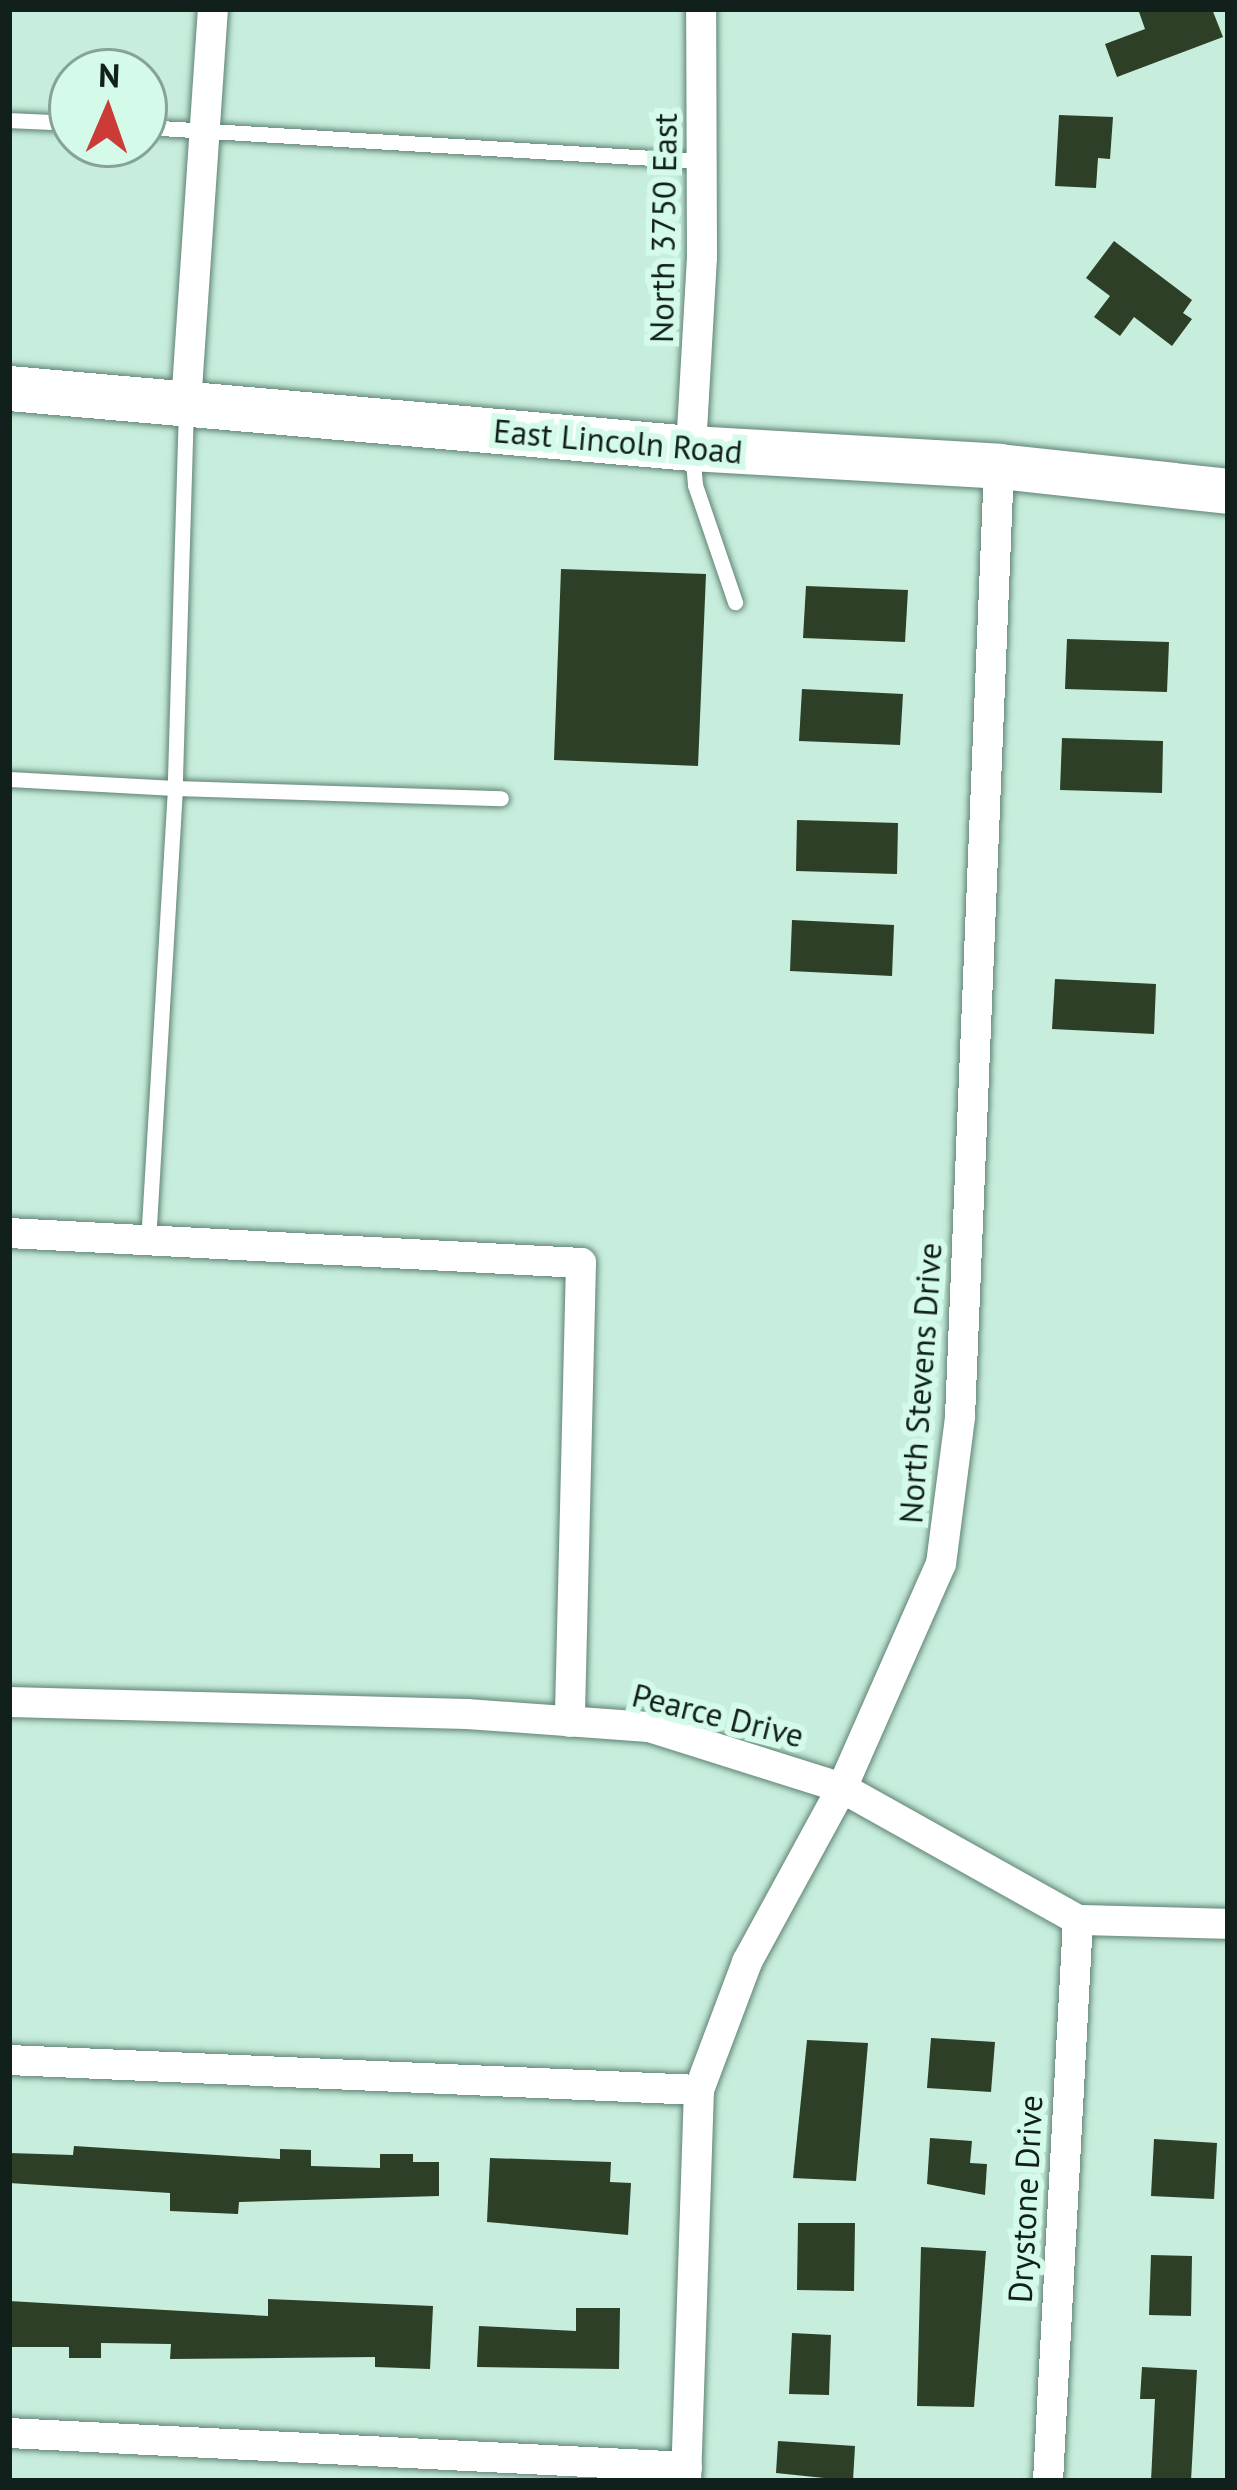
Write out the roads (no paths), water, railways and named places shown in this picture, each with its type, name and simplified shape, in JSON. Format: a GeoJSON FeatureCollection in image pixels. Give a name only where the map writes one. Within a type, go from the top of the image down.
{"type":"FeatureCollection","features":[{"type":"Feature","properties":{"kind":"main road","name":"East Lincoln Road"},"geometry":{"type":"LineString","coordinates":[[9,388],[692,448],[999,466],[1228,491]]}},
{"type":"Feature","properties":{"kind":"street"},"geometry":{"type":"LineString","coordinates":[[186,404],[213,9]]}},
{"type":"Feature","properties":{"kind":"street","name":"North 3750 East"},"geometry":{"type":"LineString","coordinates":[[692,448],[701,9]]}},
{"type":"Feature","properties":{"kind":"street","name":"North Stevens Drive"},"geometry":{"type":"LineString","coordinates":[[686,2474],[699,2090],[747,1962],[842,1788],[941,1564],[960,1417],[999,466]]}},
{"type":"Feature","properties":{"kind":"street"},"geometry":{"type":"LineString","coordinates":[[9,1233],[581,1263],[570,1722]]}},
{"type":"Feature","properties":{"kind":"street","name":"Pearce Drive"},"geometry":{"type":"LineString","coordinates":[[9,1702],[649,1727],[842,1788],[1078,1920],[1228,1924]]}},
{"type":"Feature","properties":{"kind":"street","name":"Drystone Drive"},"geometry":{"type":"LineString","coordinates":[[1048,2481],[1078,1920]]}},
{"type":"Feature","properties":{"kind":"street"},"geometry":{"type":"LineString","coordinates":[[9,2060],[699,2090]]}},
{"type":"Feature","properties":{"kind":"street"},"geometry":{"type":"LineString","coordinates":[[9,2433],[686,2474]]}},
{"type":"Feature","properties":{"kind":"lane"},"geometry":{"type":"LineString","coordinates":[[9,120],[48,122]]}},
{"type":"Feature","properties":{"kind":"lane"},"geometry":{"type":"LineString","coordinates":[[168,128],[701,161]]}},
{"type":"Feature","properties":{"kind":"lane"},"geometry":{"type":"LineString","coordinates":[[148,1240],[175,788],[186,404]]}},
{"type":"Feature","properties":{"kind":"lane"},"geometry":{"type":"LineString","coordinates":[[692,448],[695,485],[735,602]]}},
{"type":"Feature","properties":{"kind":"lane"},"geometry":{"type":"LineString","coordinates":[[9,778],[501,798]]}}]}
